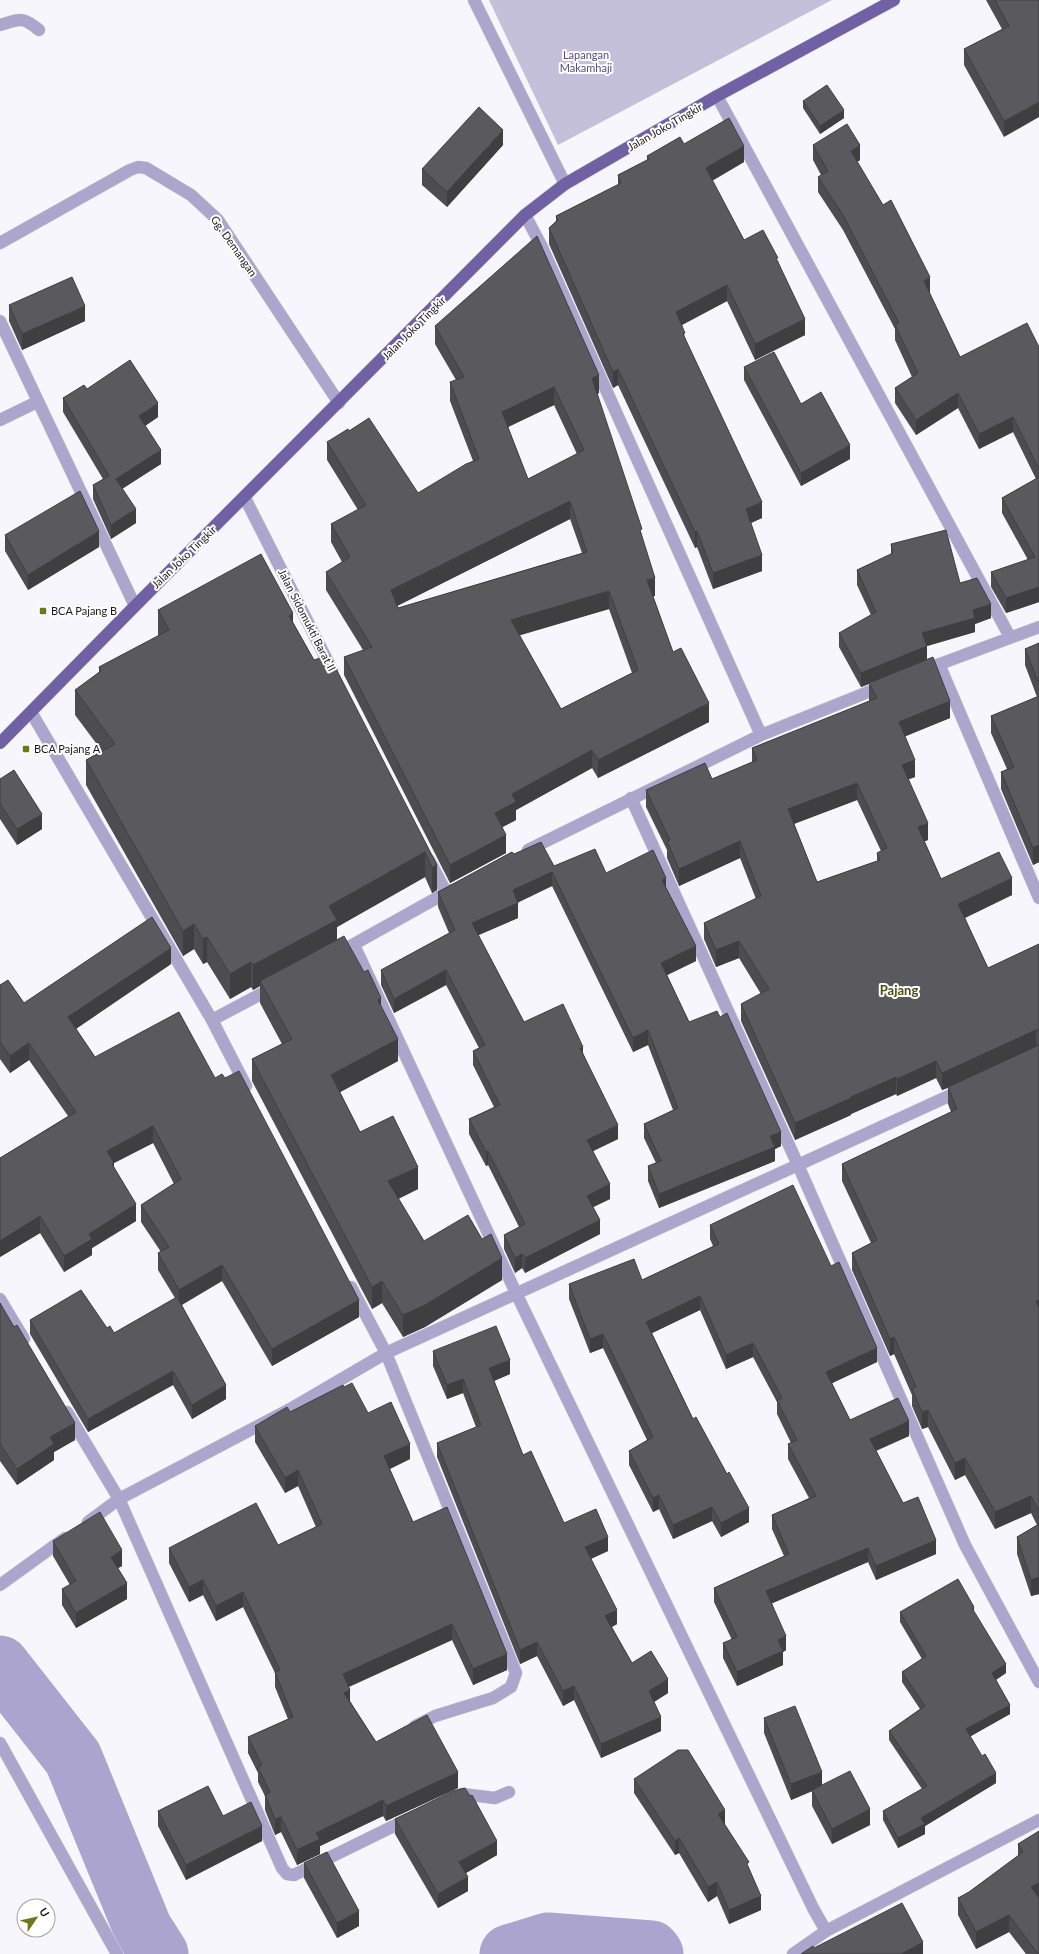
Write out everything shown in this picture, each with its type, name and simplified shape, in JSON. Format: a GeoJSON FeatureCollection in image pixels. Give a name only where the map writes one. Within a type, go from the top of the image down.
{"type":"FeatureCollection","features":[{"type":"Feature","properties":{"kind":"main road","name":"Jalan Joko Tingkir"},"geometry":{"type":"LineString","coordinates":[[0,743],[526,215],[565,184],[717,96],[894,0]]}},
{"type":"Feature","properties":{"kind":"street"},"geometry":{"type":"LineString","coordinates":[[474,0],[565,184]]}},
{"type":"Feature","properties":{"kind":"street"},"geometry":{"type":"LineString","coordinates":[[0,25],[20,19],[26,20],[38,30]]}},
{"type":"Feature","properties":{"kind":"street"},"geometry":{"type":"LineString","coordinates":[[717,96],[1010,637]]}},
{"type":"Feature","properties":{"kind":"street","name":"Gg. Demangan"},"geometry":{"type":"LineString","coordinates":[[0,243],[130,170],[138,167],[146,168],[191,195],[218,220],[339,403]]}},
{"type":"Feature","properties":{"kind":"street"},"geometry":{"type":"LineString","coordinates":[[526,215],[761,735]]}},
{"type":"Feature","properties":{"kind":"street"},"geometry":{"type":"LineString","coordinates":[[0,321],[37,402],[135,606]]}},
{"type":"Feature","properties":{"kind":"street"},"geometry":{"type":"LineString","coordinates":[[0,420],[37,402]]}},
{"type":"Feature","properties":{"kind":"street","name":"Jalan Sidomukti Barat II"},"geometry":{"type":"LineString","coordinates":[[245,498],[337,679]]}},
{"type":"Feature","properties":{"kind":"street"},"geometry":{"type":"LineString","coordinates":[[911,675],[1039,627]]}},
{"type":"Feature","properties":{"kind":"street"},"geometry":{"type":"LineString","coordinates":[[939,664],[1039,898]]}},
{"type":"Feature","properties":{"kind":"street"},"geometry":{"type":"LineString","coordinates":[[515,857],[631,798],[761,735],[896,681]]}},
{"type":"Feature","properties":{"kind":"street"},"geometry":{"type":"LineString","coordinates":[[31,712],[212,1020],[252,1096]]}},
{"type":"Feature","properties":{"kind":"street"},"geometry":{"type":"LineString","coordinates":[[631,798],[798,1165],[965,1545],[1039,1682]]}},
{"type":"Feature","properties":{"kind":"street"},"geometry":{"type":"LineString","coordinates":[[424,850],[446,892]]}},
{"type":"Feature","properties":{"kind":"street"},"geometry":{"type":"LineString","coordinates":[[333,956],[460,885]]}},
{"type":"Feature","properties":{"kind":"street"},"geometry":{"type":"LineString","coordinates":[[354,945],[516,1293],[810,1901],[826,1931]]}},
{"type":"Feature","properties":{"kind":"street"},"geometry":{"type":"LineString","coordinates":[[212,1020],[286,981]]}},
{"type":"Feature","properties":{"kind":"street"},"geometry":{"type":"LineString","coordinates":[[0,1585],[119,1499],[292,1408],[386,1353],[975,1084]]}},
{"type":"Feature","properties":{"kind":"street"},"geometry":{"type":"LineString","coordinates":[[346,1277],[386,1353],[516,1673],[511,1687],[493,1698],[435,1716],[406,1730]]}},
{"type":"Feature","properties":{"kind":"street"},"geometry":{"type":"LineString","coordinates":[[0,1299],[32,1352]]}},
{"type":"Feature","properties":{"kind":"street"},"geometry":{"type":"LineString","coordinates":[[60,1399],[119,1499],[282,1868],[287,1874],[294,1875],[422,1812]]}},
{"type":"Feature","properties":{"kind":"street"},"geometry":{"type":"LineString","coordinates":[[0,1743],[117,1954]]}},
{"type":"Feature","properties":{"kind":"street"},"geometry":{"type":"LineString","coordinates":[[443,1802],[462,1794],[495,1798],[508,1792]]}},
{"type":"Feature","properties":{"kind":"street"},"geometry":{"type":"LineString","coordinates":[[793,1954],[826,1931],[1039,1820]]}},
{"type":"Feature","properties":{"kind":"green space","name":"Lapangan Makamhaji"},"geometry":{"type":"Polygon","coordinates":[[[489,0],[832,0],[558,145],[489,0]]]}},
{"type":"Feature","properties":{"kind":"building"},"geometry":{"type":"Polygon","coordinates":[[[995,0],[1039,0],[1039,102],[1004,121],[964,49],[1009,26],[995,0]]]}},
{"type":"Feature","properties":{"kind":"building"},"geometry":{"type":"Polygon","coordinates":[[[827,85],[844,110],[820,126],[803,101],[827,85]]]}},
{"type":"Feature","properties":{"kind":"building"},"geometry":{"type":"Polygon","coordinates":[[[479,107],[503,130],[447,192],[422,169],[479,107]]]}},
{"type":"Feature","properties":{"kind":"building"},"geometry":{"type":"Polygon","coordinates":[[[729,118],[744,146],[706,168],[744,240],[763,230],[778,258],[776,258],[805,319],[755,344],[727,285],[676,312],[685,333],[683,334],[762,502],[746,509],[762,555],[713,573],[697,531],[695,532],[618,369],[613,372],[549,228],[558,220],[556,216],[621,183],[618,175],[649,159],[647,156],[680,137],[684,144],[729,118]]]}},
{"type":"Feature","properties":{"kind":"building"},"geometry":{"type":"Polygon","coordinates":[[[847,124],[860,145],[851,151],[883,205],[891,200],[930,277],[924,281],[960,357],[1027,323],[1039,347],[1039,469],[1013,417],[979,434],[958,393],[916,420],[895,388],[918,373],[895,325],[899,323],[843,215],[818,177],[828,171],[813,145],[847,124]]]}},
{"type":"Feature","properties":{"kind":"building"},"geometry":{"type":"Polygon","coordinates":[[[537,236],[599,375],[592,378],[642,529],[640,530],[655,578],[647,580],[673,652],[681,648],[709,703],[598,760],[592,750],[512,794],[516,802],[495,813],[506,835],[450,865],[344,657],[372,647],[326,572],[350,557],[331,524],[366,505],[327,442],[348,429],[349,431],[369,418],[418,493],[466,464],[479,459],[450,382],[464,377],[435,326],[537,236]],[[554,387],[502,412],[528,479],[584,450],[554,387]],[[570,501],[391,590],[398,608],[587,552],[570,501]],[[609,591],[511,620],[561,709],[638,670],[609,591]]]}},
{"type":"Feature","properties":{"kind":"building"},"geometry":{"type":"Polygon","coordinates":[[[72,277],[85,306],[22,334],[9,305],[72,277]]]}},
{"type":"Feature","properties":{"kind":"building"},"geometry":{"type":"Polygon","coordinates":[[[774,352],[801,404],[821,392],[850,445],[801,473],[744,367],[774,352]]]}},
{"type":"Feature","properties":{"kind":"building"},"geometry":{"type":"Polygon","coordinates":[[[130,360],[158,403],[139,416],[161,450],[116,479],[136,509],[111,525],[93,485],[109,476],[63,398],[84,385],[87,389],[130,360]]]}},
{"type":"Feature","properties":{"kind":"building"},"geometry":{"type":"Polygon","coordinates":[[[1039,477],[1039,587],[1006,598],[991,572],[1035,557],[1002,498],[1039,477]]]}},
{"type":"Feature","properties":{"kind":"building"},"geometry":{"type":"Polygon","coordinates":[[[80,491],[99,531],[28,575],[5,535],[80,491]]]}},
{"type":"Feature","properties":{"kind":"building"},"geometry":{"type":"Polygon","coordinates":[[[946,530],[960,583],[977,578],[991,604],[973,610],[975,618],[922,633],[927,646],[861,673],[839,633],[876,612],[857,570],[893,553],[891,544],[946,530]]]}},
{"type":"Feature","properties":{"kind":"building"},"geometry":{"type":"Polygon","coordinates":[[[261,554],[293,613],[289,616],[314,660],[329,655],[437,865],[432,868],[425,852],[329,906],[337,920],[253,965],[251,962],[230,974],[207,937],[203,939],[194,924],[183,931],[86,760],[115,744],[75,690],[101,671],[99,667],[169,630],[158,610],[261,554]]]}},
{"type":"Feature","properties":{"kind":"building"},"geometry":{"type":"Polygon","coordinates":[[[1039,643],[1039,684],[1025,649],[1039,643]]]}},
{"type":"Feature","properties":{"kind":"building"},"geometry":{"type":"Polygon","coordinates":[[[933,657],[950,701],[899,722],[915,760],[902,765],[928,823],[918,827],[941,879],[999,852],[1012,878],[958,904],[988,968],[1039,944],[1039,1030],[1036,1030],[942,1073],[936,1061],[897,1079],[896,1077],[795,1123],[741,1004],[769,989],[739,941],[716,950],[704,923],[761,896],[740,841],[679,869],[667,841],[670,840],[646,790],[705,763],[712,779],[757,760],[752,748],[877,698],[869,683],[933,657]],[[857,783],[788,809],[817,882],[880,860],[877,853],[887,848],[857,783]]]}},
{"type":"Feature","properties":{"kind":"building"},"geometry":{"type":"Polygon","coordinates":[[[1039,696],[1039,845],[1033,848],[1001,772],[1014,767],[991,716],[1039,696]]]}},
{"type":"Feature","properties":{"kind":"building"},"geometry":{"type":"Polygon","coordinates":[[[14,770],[42,814],[17,829],[0,804],[0,779],[14,770]]]}},
{"type":"Feature","properties":{"kind":"building"},"geometry":{"type":"Polygon","coordinates":[[[541,842],[554,866],[595,849],[606,873],[653,850],[666,878],[662,880],[696,946],[661,963],[689,1022],[717,1011],[720,1017],[727,1013],[781,1132],[770,1136],[775,1147],[659,1194],[648,1166],[661,1161],[644,1124],[678,1108],[648,1030],[633,1038],[552,872],[513,890],[518,903],[472,923],[524,1022],[563,1004],[583,1047],[580,1048],[618,1125],[587,1140],[610,1184],[587,1196],[600,1220],[525,1258],[522,1254],[515,1258],[504,1235],[525,1224],[488,1151],[486,1152],[469,1119],[500,1105],[473,1051],[485,1045],[446,970],[394,999],[381,970],[455,930],[438,892],[512,852],[514,854],[541,842]]]}},
{"type":"Feature","properties":{"kind":"building"},"geometry":{"type":"Polygon","coordinates":[[[152,917],[171,948],[68,1017],[95,1057],[179,1012],[215,1078],[222,1074],[225,1078],[239,1071],[359,1300],[272,1349],[222,1265],[179,1290],[158,1253],[169,1247],[141,1205],[181,1179],[153,1126],[107,1151],[114,1163],[112,1164],[136,1204],[89,1234],[92,1239],[64,1256],[40,1216],[0,1241],[0,1158],[76,1112],[29,1043],[10,1056],[0,1042],[0,985],[8,980],[24,1003],[152,917]]]}},
{"type":"Feature","properties":{"kind":"building"},"geometry":{"type":"Polygon","coordinates":[[[344,936],[364,972],[368,970],[381,998],[378,1000],[398,1039],[331,1075],[360,1132],[393,1116],[418,1167],[388,1181],[424,1241],[468,1215],[482,1239],[491,1234],[502,1258],[425,1305],[403,1315],[382,1281],[372,1287],[252,1059],[292,1039],[260,981],[344,936]]]}},
{"type":"Feature","properties":{"kind":"building"},"geometry":{"type":"Polygon","coordinates":[[[1039,1045],[1039,1300],[1036,1301],[1039,1308],[1039,1511],[1031,1496],[995,1512],[965,1458],[955,1463],[928,1410],[922,1412],[912,1389],[916,1387],[894,1337],[890,1339],[852,1253],[877,1240],[842,1164],[957,1109],[948,1087],[1039,1045]]]}},
{"type":"Feature","properties":{"kind":"building"},"geometry":{"type":"Polygon","coordinates":[[[793,1185],[831,1266],[839,1262],[877,1348],[826,1372],[850,1420],[898,1398],[909,1421],[870,1439],[903,1503],[918,1497],[936,1540],[876,1566],[868,1548],[766,1591],[786,1636],[778,1640],[783,1651],[737,1672],[723,1643],[737,1637],[714,1588],[789,1554],[772,1515],[816,1496],[788,1444],[797,1440],[777,1400],[782,1398],[753,1343],[726,1355],[700,1296],[646,1322],[693,1419],[696,1417],[727,1474],[729,1472],[749,1508],[721,1523],[712,1507],[673,1525],[659,1495],[653,1498],[629,1451],[653,1437],[603,1334],[590,1339],[569,1284],[634,1259],[642,1280],[719,1244],[710,1225],[793,1185]]]}},
{"type":"Feature","properties":{"kind":"building"},"geometry":{"type":"Polygon","coordinates":[[[81,1290],[107,1328],[110,1326],[114,1333],[177,1297],[226,1385],[192,1405],[173,1371],[88,1419],[30,1320],[81,1290]]]}},
{"type":"Feature","properties":{"kind":"building"},"geometry":{"type":"Polygon","coordinates":[[[0,1303],[14,1327],[17,1325],[75,1423],[50,1437],[54,1444],[17,1469],[0,1444],[0,1303]]]}},
{"type":"Feature","properties":{"kind":"building"},"geometry":{"type":"Polygon","coordinates":[[[496,1326],[510,1360],[489,1368],[523,1455],[531,1451],[564,1523],[596,1509],[608,1537],[585,1547],[617,1610],[605,1616],[632,1663],[651,1651],[668,1679],[649,1691],[661,1717],[601,1744],[574,1686],[563,1691],[537,1642],[520,1650],[437,1443],[481,1425],[463,1379],[447,1385],[433,1351],[496,1326]]]}},
{"type":"Feature","properties":{"kind":"building"},"geometry":{"type":"Polygon","coordinates":[[[352,1383],[368,1413],[391,1402],[410,1444],[384,1456],[413,1522],[447,1507],[507,1654],[473,1669],[452,1624],[343,1674],[350,1690],[344,1693],[376,1742],[427,1715],[458,1772],[386,1806],[383,1800],[316,1833],[320,1839],[297,1850],[281,1817],[275,1819],[265,1795],[270,1792],[258,1767],[262,1765],[248,1737],[293,1717],[275,1672],[280,1670],[243,1592],[216,1606],[203,1580],[189,1587],[169,1548],[256,1503],[278,1545],[322,1524],[298,1470],[285,1478],[255,1426],[287,1407],[290,1412],[343,1385],[344,1387],[352,1383]]]}},
{"type":"Feature","properties":{"kind":"building"},"geometry":{"type":"Polygon","coordinates":[[[100,1512],[122,1550],[111,1557],[127,1583],[76,1613],[62,1589],[76,1581],[53,1541],[100,1512]]]}},
{"type":"Feature","properties":{"kind":"building"},"geometry":{"type":"Polygon","coordinates":[[[1039,1524],[1039,1577],[1031,1580],[1017,1537],[1039,1524]]]}},
{"type":"Feature","properties":{"kind":"building"},"geometry":{"type":"Polygon","coordinates":[[[958,1579],[974,1607],[972,1608],[1006,1664],[992,1673],[1010,1705],[966,1729],[982,1756],[985,1754],[996,1773],[921,1818],[925,1824],[898,1838],[883,1811],[927,1786],[889,1731],[925,1706],[902,1672],[926,1656],[900,1612],[958,1579]]]}},
{"type":"Feature","properties":{"kind":"building"},"geometry":{"type":"Polygon","coordinates":[[[795,1706],[822,1772],[791,1784],[764,1718],[795,1706]]]}},
{"type":"Feature","properties":{"kind":"building"},"geometry":{"type":"Polygon","coordinates":[[[678,1750],[688,1750],[725,1810],[718,1814],[749,1862],[747,1864],[761,1896],[729,1910],[717,1882],[708,1887],[679,1838],[675,1841],[634,1779],[678,1750]]]}},
{"type":"Feature","properties":{"kind":"building"},"geometry":{"type":"Polygon","coordinates":[[[850,1771],[870,1809],[832,1829],[812,1790],[850,1771]]]}},
{"type":"Feature","properties":{"kind":"building"},"geometry":{"type":"Polygon","coordinates":[[[208,1786],[223,1816],[251,1802],[262,1826],[186,1865],[158,1811],[208,1786]]]}},
{"type":"Feature","properties":{"kind":"building"},"geometry":{"type":"Polygon","coordinates":[[[465,1788],[470,1796],[472,1795],[497,1841],[459,1862],[468,1877],[438,1894],[395,1819],[453,1791],[465,1788]]]}},
{"type":"Feature","properties":{"kind":"building"},"geometry":{"type":"Polygon","coordinates":[[[1039,1831],[1039,1883],[1031,1887],[1039,1898],[1038,1954],[1009,1915],[976,1932],[958,1898],[969,1892],[1023,1852],[1018,1844],[1039,1831]]]}},
{"type":"Feature","properties":{"kind":"building"},"geometry":{"type":"Polygon","coordinates":[[[327,1852],[359,1911],[337,1923],[304,1863],[327,1852]]]}},
{"type":"Feature","properties":{"kind":"building"},"geometry":{"type":"Polygon","coordinates":[[[902,1903],[923,1942],[901,1954],[801,1954],[813,1946],[814,1948],[902,1903]]]}},
{"type":"Feature","properties":{"kind":"waterway"},"geometry":{"type":"LineString","coordinates":[[0,1665],[73,1758],[143,1929],[159,1954]]}},
{"type":"Feature","properties":{"kind":"waterway"},"geometry":{"type":"LineString","coordinates":[[509,1954],[548,1942],[651,1950],[654,1954]]}},
{"type":"Feature","properties":{"kind":"place","name":"BCA Pajang B"},"geometry":{"type":"Point","coordinates":[43,611]}},
{"type":"Feature","properties":{"kind":"place","name":"BCA Pajang A"},"geometry":{"type":"Point","coordinates":[26,749]}},
{"type":"Feature","properties":{"kind":"district","name":"Pajang"},"geometry":{"type":"Point","coordinates":[899,990]}}]}
